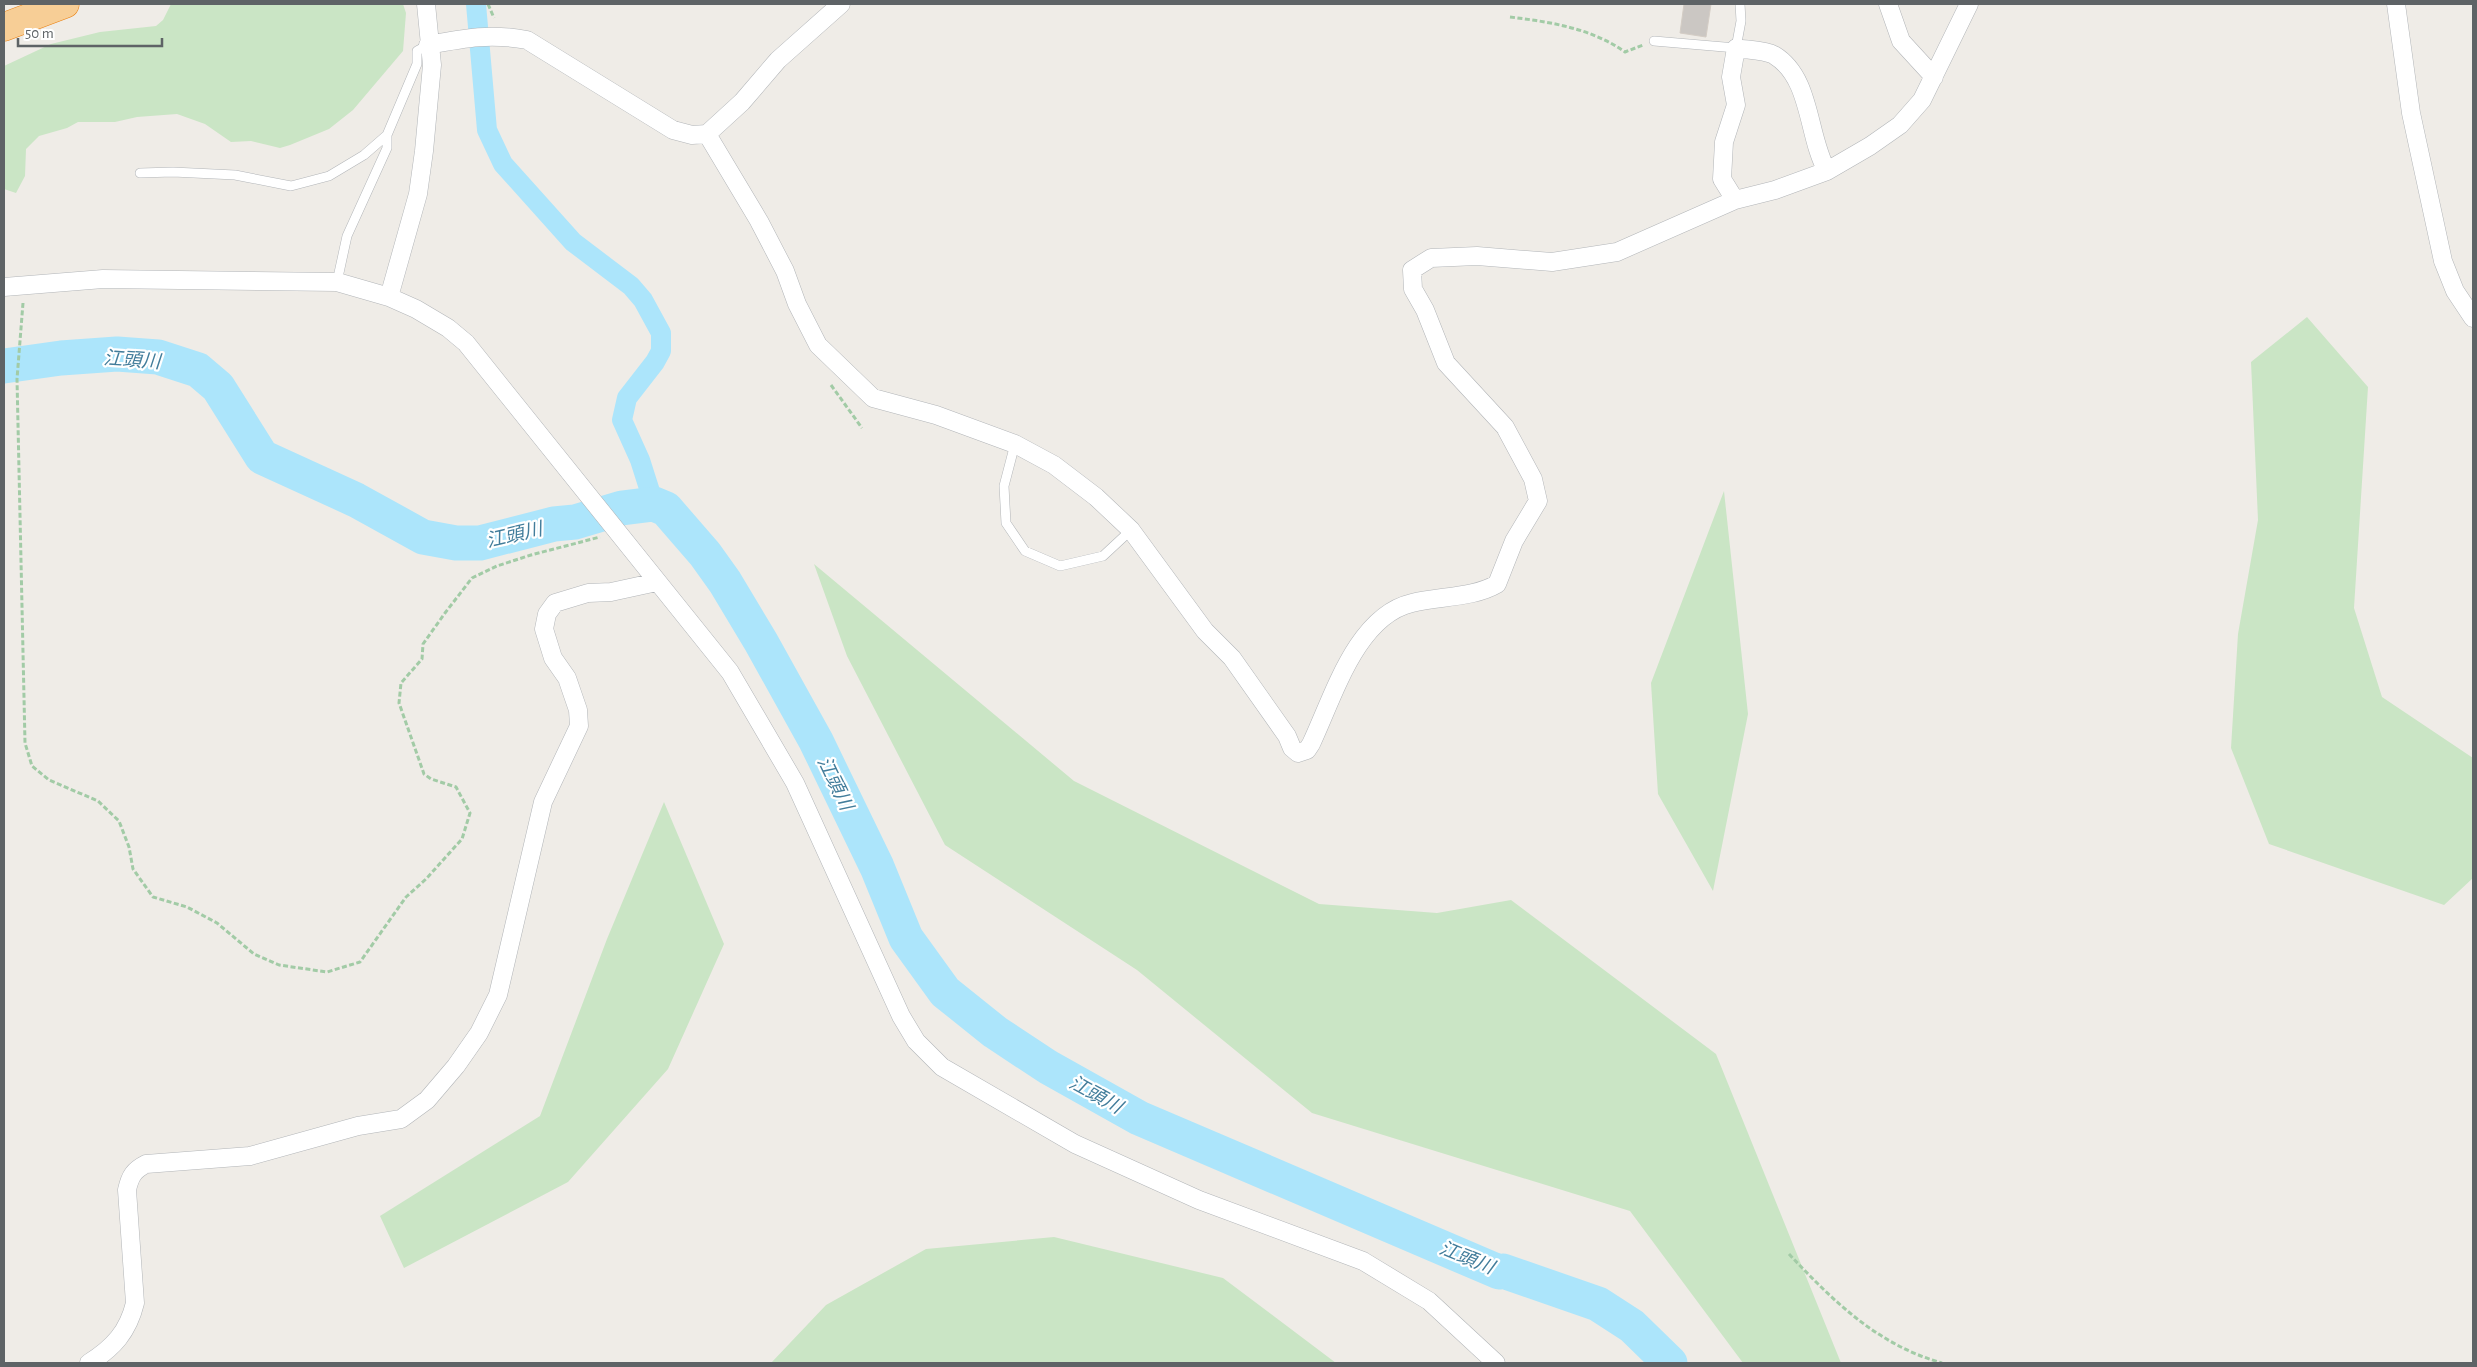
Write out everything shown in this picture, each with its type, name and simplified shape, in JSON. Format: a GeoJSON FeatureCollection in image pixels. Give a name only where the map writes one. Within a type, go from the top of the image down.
{"type":"FeatureCollection","features":[{"type":"Feature","properties":{"kind":"highway"},"geometry":{"type":"LineString","coordinates":[[4,28],[65,4]]}},
{"type":"Feature","properties":{"kind":"street"},"geometry":{"type":"LineString","coordinates":[[388,297],[418,194],[432,65],[428,45],[426,4]]}},
{"type":"Feature","properties":{"kind":"street"},"geometry":{"type":"LineString","coordinates":[[428,45],[480,36],[501,35],[527,40],[673,130],[692,135],[707,134],[742,102],[778,60],[841,4]]}},
{"type":"Feature","properties":{"kind":"street"},"geometry":{"type":"LineString","coordinates":[[1888,4],[1901,41],[1934,77]]}},
{"type":"Feature","properties":{"kind":"street"},"geometry":{"type":"LineString","coordinates":[[707,134],[759,221],[785,271],[797,304],[818,345],[873,398],[936,415],[1015,444],[1054,465],[1096,497],[1131,530],[1205,631],[1232,658],[1287,736],[1292,748],[1298,753],[1307,750],[1352,655],[1370,629],[1391,611],[1402,606],[1482,592],[1497,584],[1502,577],[1514,541],[1538,501],[1533,479],[1506,427],[1446,363],[1425,310],[1413,289],[1412,270],[1431,258],[1477,256],[1552,262],[1618,252],[1735,200],[1775,190],[1827,171],[1870,146],[1900,125],[1922,100],[1969,4]]}},
{"type":"Feature","properties":{"kind":"street"},"geometry":{"type":"LineString","coordinates":[[2396,4],[2404,45],[2411,113],[2443,261],[2456,291],[2473,318]]}},
{"type":"Feature","properties":{"kind":"street"},"geometry":{"type":"LineString","coordinates":[[1735,200],[1722,179],[1724,142],[1736,106],[1731,77],[1736,48],[1773,54],[1790,68],[1800,91],[1818,156],[1827,171]]}},
{"type":"Feature","properties":{"kind":"street"},"geometry":{"type":"LineString","coordinates":[[4,287],[104,279],[337,282],[388,297],[416,309],[448,328],[466,343],[730,672],[790,774],[900,1016],[916,1041],[942,1067],[1075,1144],[1199,1200],[1363,1261],[1429,1301],[1496,1363]]}},
{"type":"Feature","properties":{"kind":"street"},"geometry":{"type":"LineString","coordinates":[[89,1363],[108,1351],[121,1339],[132,1316],[135,1303],[127,1190],[129,1179],[136,1169],[146,1164],[250,1156],[358,1126],[401,1119],[427,1100],[456,1066],[479,1033],[498,995],[543,802],[579,726],[578,710],[567,678],[553,658],[544,629],[547,614],[555,603],[588,593],[611,592],[657,582]]}},
{"type":"Feature","properties":{"kind":"lane"},"geometry":{"type":"LineString","coordinates":[[1654,41],[1736,48],[1741,21],[1740,4]]}},
{"type":"Feature","properties":{"kind":"lane"},"geometry":{"type":"LineString","coordinates":[[337,282],[347,236],[387,148],[387,135],[417,64],[417,51],[428,45]]}},
{"type":"Feature","properties":{"kind":"lane"},"geometry":{"type":"LineString","coordinates":[[140,173],[173,172],[235,175],[291,186],[329,176],[364,155],[387,135]]}},
{"type":"Feature","properties":{"kind":"lane"},"geometry":{"type":"LineString","coordinates":[[1015,444],[1004,486],[1006,522],[1025,551],[1060,566],[1103,556],[1131,530]]}},
{"type":"Feature","properties":{"kind":"path"},"geometry":{"type":"LineString","coordinates":[[1510,17],[1555,23],[1604,40],[1625,52],[1654,41]]}},
{"type":"Feature","properties":{"kind":"path"},"geometry":{"type":"LineString","coordinates":[[24,285],[22,345],[17,379],[25,743],[32,766],[49,780],[98,801],[119,821],[129,847],[133,869],[153,897],[187,907],[209,919],[254,954],[279,965],[327,972],[360,962],[406,897],[426,879],[462,839],[470,814],[456,787],[430,779],[424,774],[399,703],[401,683],[422,659],[424,644],[472,578],[497,566],[561,546],[619,533]]}},
{"type":"Feature","properties":{"kind":"path"},"geometry":{"type":"LineString","coordinates":[[1789,1254],[1832,1300],[1873,1332],[1903,1350],[1942,1363]]}},
{"type":"Feature","properties":{"kind":"green space"},"geometry":{"type":"Polygon","coordinates":[[[171,4],[403,4],[406,13],[403,51],[353,110],[329,129],[290,145],[280,148],[251,141],[231,142],[205,124],[177,114],[137,117],[115,122],[78,122],[67,128],[39,136],[26,149],[25,176],[16,193],[4,189],[4,66],[51,44],[100,32],[156,26],[163,20],[171,4]]]}},
{"type":"Feature","properties":{"kind":"green space"},"geometry":{"type":"Polygon","coordinates":[[[2307,317],[2368,387],[2354,608],[2382,697],[2473,758],[2473,878],[2444,905],[2269,844],[2231,748],[2238,634],[2258,520],[2251,362],[2307,317]]]}},
{"type":"Feature","properties":{"kind":"green space"},"geometry":{"type":"Polygon","coordinates":[[[1724,491],[1748,714],[1713,891],[1658,794],[1651,683],[1724,491]]]}},
{"type":"Feature","properties":{"kind":"green space"},"geometry":{"type":"Polygon","coordinates":[[[814,564],[1074,781],[1319,904],[1437,913],[1511,900],[1716,1054],[1841,1363],[1743,1363],[1630,1211],[1312,1113],[1137,970],[945,845],[847,656],[814,564]]]}},
{"type":"Feature","properties":{"kind":"green space"},"geometry":{"type":"Polygon","coordinates":[[[664,802],[724,944],[668,1069],[568,1182],[404,1268],[380,1216],[540,1116],[607,939],[664,802]]]}},
{"type":"Feature","properties":{"kind":"green space"},"geometry":{"type":"Polygon","coordinates":[[[1054,1237],[1223,1278],[1336,1363],[771,1363],[826,1305],[926,1249],[1054,1237]]]}},
{"type":"Feature","properties":{"kind":"building"},"geometry":{"type":"Polygon","coordinates":[[[1684,4],[1711,4],[1706,37],[1680,33],[1684,4]]]}},
{"type":"Feature","properties":{"kind":"waterway"},"geometry":{"type":"LineString","coordinates":[[476,4],[487,130],[503,164],[573,242],[631,286],[643,300],[661,333],[661,351],[655,362],[627,398],[622,420],[640,460],[654,504]]}},
{"type":"Feature","properties":{"kind":"waterway","name":"江頭川"},"geometry":{"type":"LineString","coordinates":[[4,366],[61,358],[117,354],[158,357],[198,370],[218,387],[262,457],[356,500],[423,537],[456,543],[480,543],[554,524],[575,522],[622,508],[654,504],[666,509],[705,554],[725,582],[761,642],[816,741],[877,867],[906,938],[945,992],[995,1032],[1048,1067],[1139,1118],[1499,1272],[1503,1271],[1598,1304],[1632,1326],[1670,1363]]}}]}
